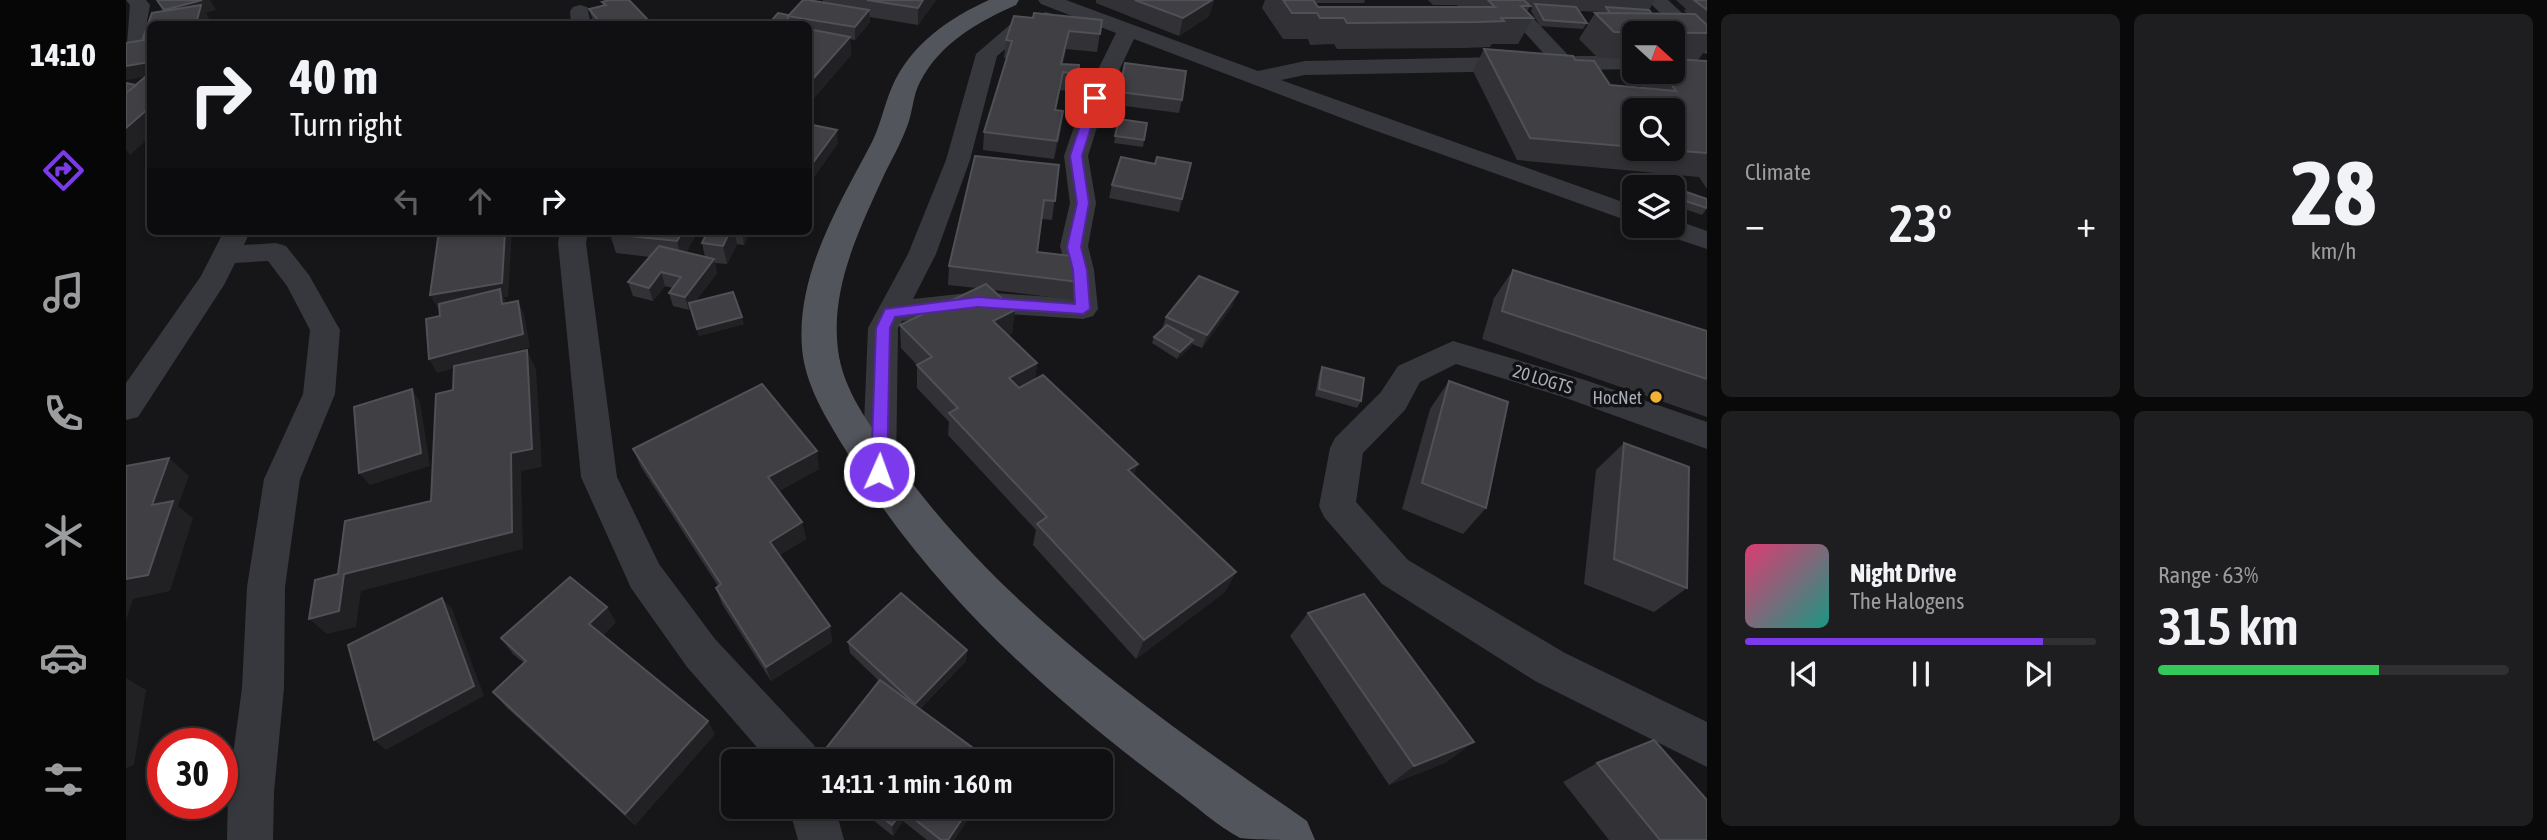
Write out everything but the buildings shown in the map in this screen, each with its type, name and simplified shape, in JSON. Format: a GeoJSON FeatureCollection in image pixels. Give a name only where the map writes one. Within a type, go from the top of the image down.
{"type":"FeatureCollection","features":[{"type":"Feature","properties":{"kind":"main road"},"geometry":{"type":"LineString","coordinates":[[1008,0],[980,12],[942,36],[920,61],[906,83],[894,125],[834,252],[819,302],[820,350],[834,400],[879,472],[951,564],[1021,635],[1174,759],[1288,840]]}},
{"type":"Feature","properties":{"kind":"street"},"geometry":{"type":"LineString","coordinates":[[126,52],[139,37],[131,20],[140,5],[136,0]]}},
{"type":"Feature","properties":{"kind":"street"},"geometry":{"type":"LineString","coordinates":[[1505,0],[1563,62]]}},
{"type":"Feature","properties":{"kind":"street"},"geometry":{"type":"LineString","coordinates":[[1657,0],[1703,59]]}},
{"type":"Feature","properties":{"kind":"street"},"geometry":{"type":"LineString","coordinates":[[879,472],[883,328],[922,254],[958,160],[987,54],[1019,27],[1061,5],[1622,211]]}},
{"type":"Feature","properties":{"kind":"street"},"geometry":{"type":"LineString","coordinates":[[890,312],[978,302],[1083,309],[1080,270],[1074,247],[1083,203],[1076,156],[1095,98],[1128,30]]}},
{"type":"Feature","properties":{"kind":"street"},"geometry":{"type":"LineString","coordinates":[[1256,78],[1305,68],[1622,63]]}},
{"type":"Feature","properties":{"kind":"street"},"geometry":{"type":"LineString","coordinates":[[1685,232],[1707,240]]}},
{"type":"Feature","properties":{"kind":"street"},"geometry":{"type":"LineString","coordinates":[[573,235],[572,243],[599,477],[645,576],[701,653],[787,749]]}},
{"type":"Feature","properties":{"kind":"street"},"geometry":{"type":"LineString","coordinates":[[126,408],[214,278],[231,243],[276,252],[299,282],[325,330],[319,394],[282,479],[268,573],[263,688],[251,792],[250,840]]}},
{"type":"Feature","properties":{"kind":"street","name":"20 LOGTS"},"geometry":{"type":"LineString","coordinates":[[1707,436],[1574,388],[1453,352],[1409,374],[1393,401],[1347,448],[1337,506],[1395,572],[1550,667],[1707,745]]}},
{"type":"Feature","properties":{"kind":"street"},"geometry":{"type":"LineString","coordinates":[[815,819],[821,840]]}},
{"type":"Feature","properties":{"kind":"place","name":"HocNet"},"geometry":{"type":"Point","coordinates":[1656,397]}},
{"type":"Feature","properties":{"kind":"route"},"geometry":{"type":"LineString","coordinates":[[879,472],[883,328],[890,312],[978,302],[1083,309],[1080,270],[1074,247],[1083,203],[1076,156],[1095,98]]}}]}
